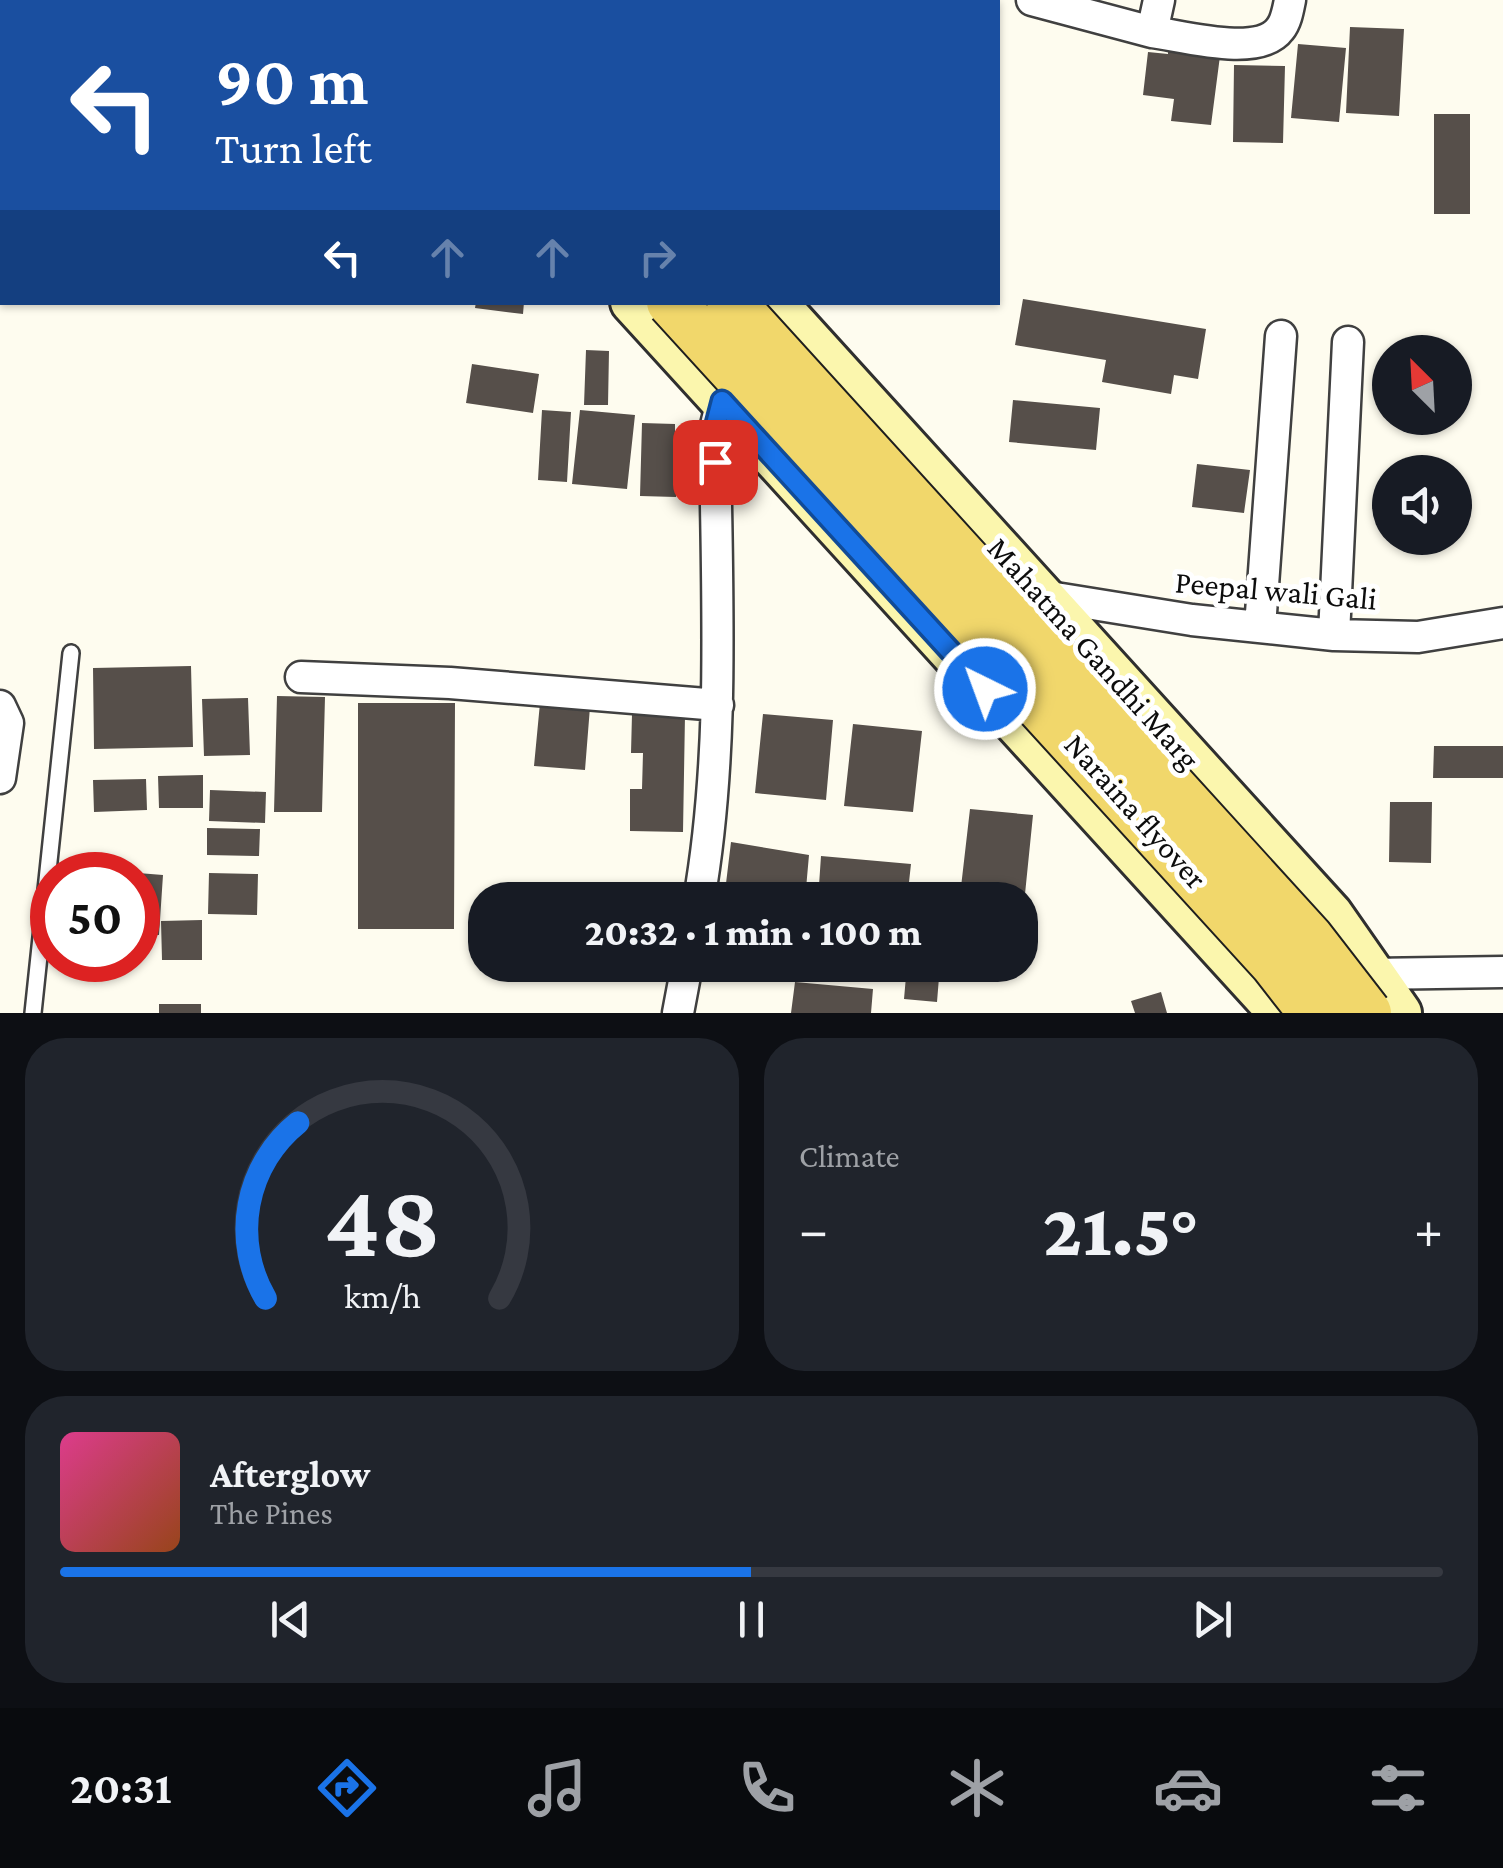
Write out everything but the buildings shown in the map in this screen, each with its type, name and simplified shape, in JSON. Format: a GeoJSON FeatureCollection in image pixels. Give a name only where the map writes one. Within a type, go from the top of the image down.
{"type":"FeatureCollection","features":[{"type":"Feature","properties":{"kind":"main road"},"geometry":{"type":"LineString","coordinates":[[635,305],[1284,1012]]}},
{"type":"Feature","properties":{"kind":"main road","name":"Naraina flyover"},"geometry":{"type":"LineString","coordinates":[[674,305],[1274,963],[1284,1012]]}},
{"type":"Feature","properties":{"kind":"main road","name":"Naraina flyover"},"geometry":{"type":"LineString","coordinates":[[733,305],[1309,938],[1369,993]]}},
{"type":"Feature","properties":{"kind":"main road"},"geometry":{"type":"LineString","coordinates":[[718,396],[784,311]]}},
{"type":"Feature","properties":{"kind":"main road","name":"Mahatma Gandhi Marg"},"geometry":{"type":"LineString","coordinates":[[784,311],[1331,914],[1369,993],[1400,1013]]}},
{"type":"Feature","properties":{"kind":"street"},"geometry":{"type":"LineString","coordinates":[[1032,0],[1152,32],[1241,45],[1260,43],[1276,34],[1283,26],[1290,0]]}},
{"type":"Feature","properties":{"kind":"street"},"geometry":{"type":"LineString","coordinates":[[1152,32],[1158,0]]}},
{"type":"Feature","properties":{"kind":"street"},"geometry":{"type":"LineString","coordinates":[[1260,627],[1281,336]]}},
{"type":"Feature","properties":{"kind":"street"},"geometry":{"type":"LineString","coordinates":[[1334,635],[1348,342]]}},
{"type":"Feature","properties":{"kind":"street"},"geometry":{"type":"LineString","coordinates":[[701,882],[718,705],[718,396]]}},
{"type":"Feature","properties":{"kind":"street","name":"Peepal wali Gali"},"geometry":{"type":"LineString","coordinates":[[1044,596],[1192,620],[1334,635],[1418,637],[1503,623]]}},
{"type":"Feature","properties":{"kind":"street"},"geometry":{"type":"LineString","coordinates":[[301,676],[450,683],[718,705]]}},
{"type":"Feature","properties":{"kind":"street"},"geometry":{"type":"LineString","coordinates":[[0,706],[8,724],[0,778]]}},
{"type":"Feature","properties":{"kind":"street"},"geometry":{"type":"LineString","coordinates":[[1369,993],[1503,972]]}},
{"type":"Feature","properties":{"kind":"street"},"geometry":{"type":"LineString","coordinates":[[678,1013],[684,982]]}},
{"type":"Feature","properties":{"kind":"lane"},"geometry":{"type":"LineString","coordinates":[[32,1013],[71,652]]}},
{"type":"Feature","properties":{"kind":"route"},"geometry":{"type":"LineString","coordinates":[[715,462],[716,414],[722,401],[985,689]]}}]}
